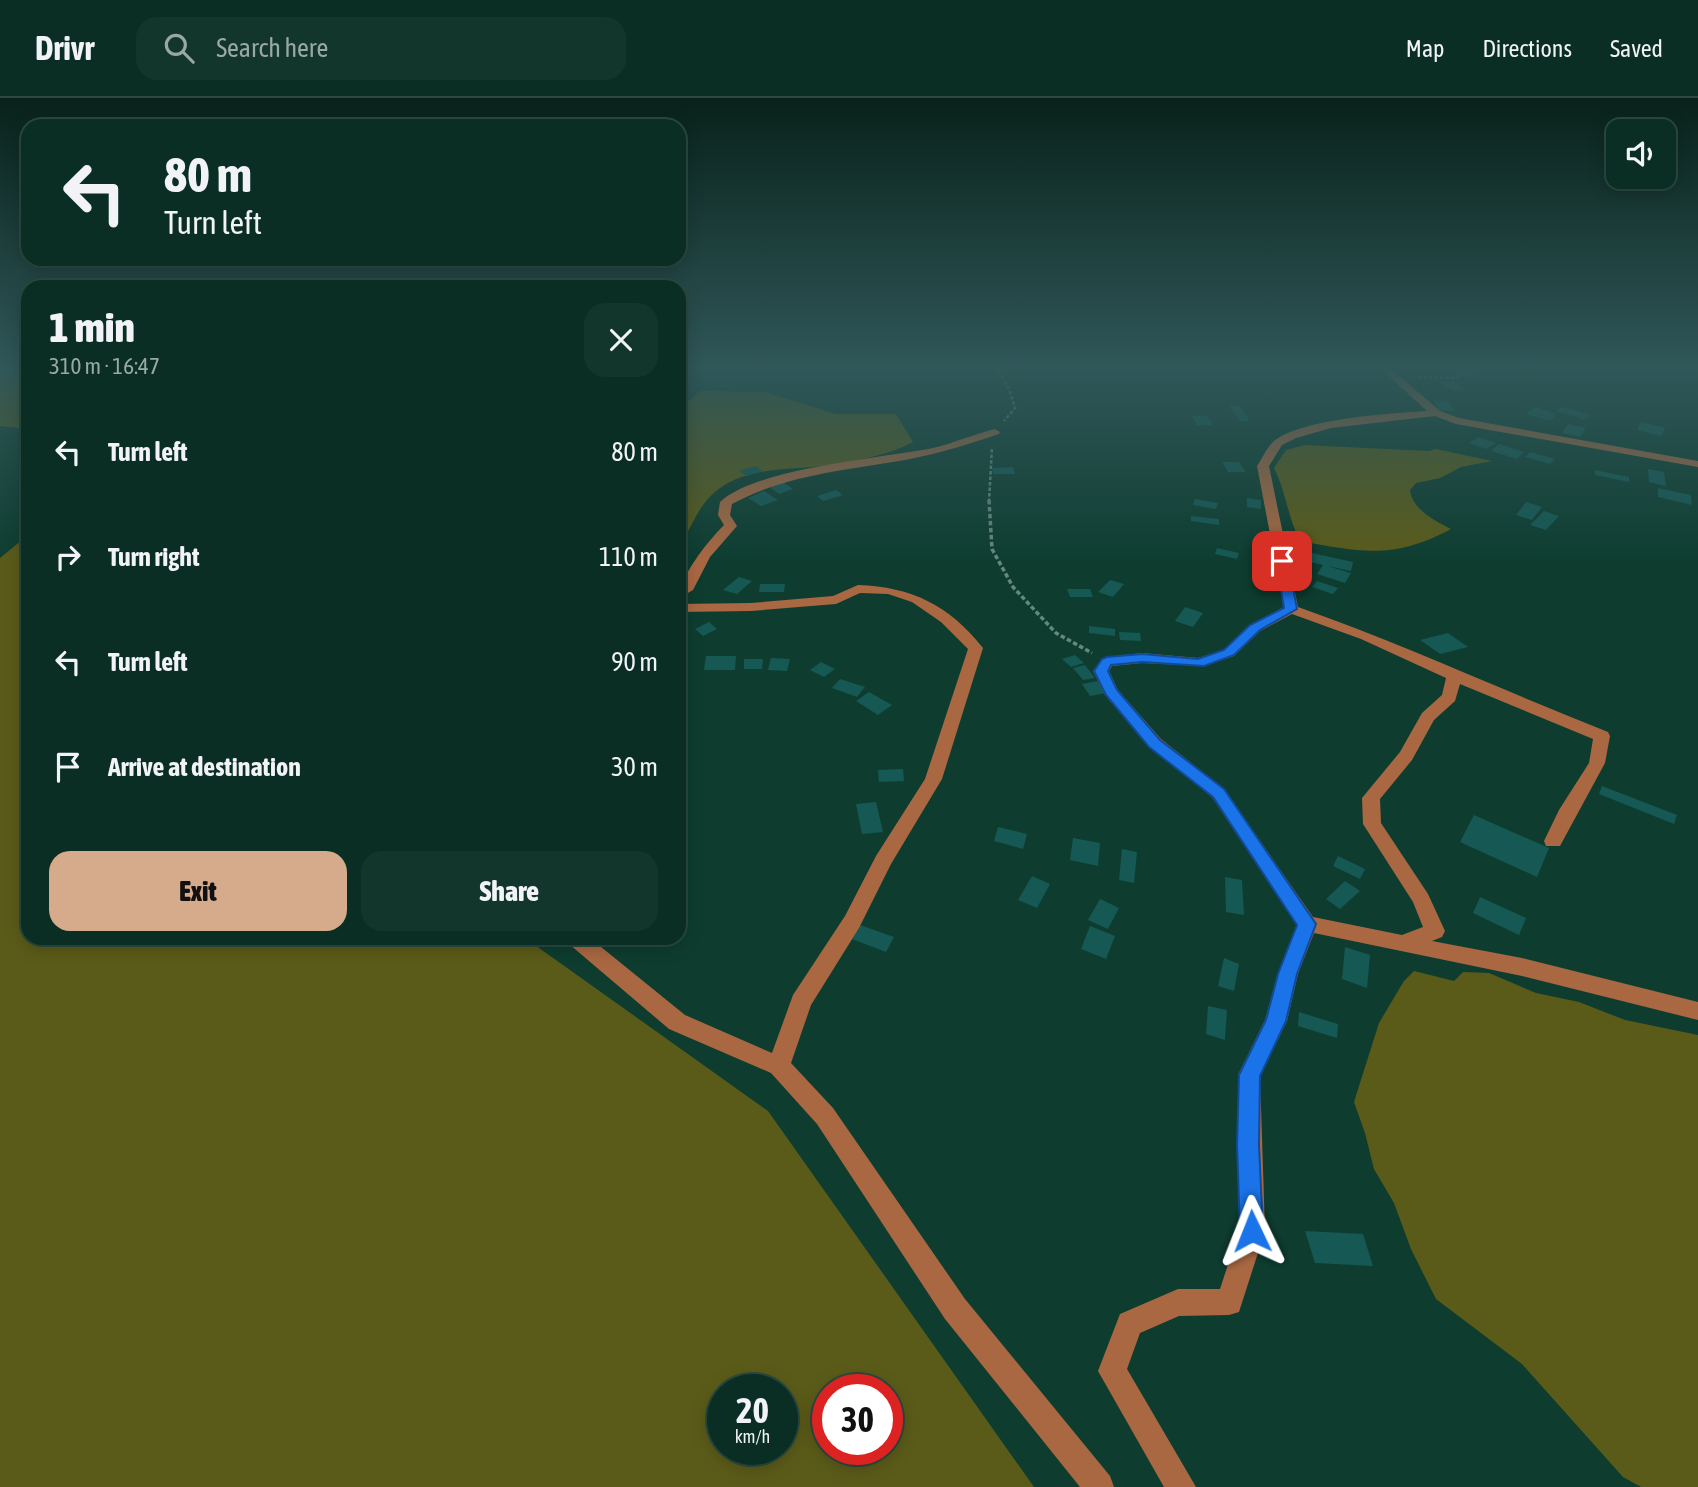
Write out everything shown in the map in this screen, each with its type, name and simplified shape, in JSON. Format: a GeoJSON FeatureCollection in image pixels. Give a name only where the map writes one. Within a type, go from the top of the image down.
{"type":"FeatureCollection","features":[{"type":"Feature","properties":{"kind":"street"},"geometry":{"type":"LineString","coordinates":[[686,590],[703,558],[731,526],[724,515],[726,502],[744,490],[776,480],[935,451],[995,432]]}},
{"type":"Feature","properties":{"kind":"street"},"geometry":{"type":"LineString","coordinates":[[1291,609],[1264,466],[1277,443],[1306,432]]}},
{"type":"Feature","properties":{"kind":"street"},"geometry":{"type":"LineString","coordinates":[[1506,432],[1698,464]]}},
{"type":"Feature","properties":{"kind":"street"},"geometry":{"type":"LineString","coordinates":[[686,608],[751,607],[836,600],[858,589],[889,590],[917,598],[946,618],[976,648],[933,779],[883,861],[852,922],[801,1002],[779,1066]]}},
{"type":"Feature","properties":{"kind":"street"},"geometry":{"type":"LineString","coordinates":[[1553,841],[1568,810],[1597,763],[1602,736],[1454,676],[1366,636],[1291,609],[1255,628],[1229,653],[1199,663],[1142,658],[1107,662],[1101,671],[1111,692],[1154,743],[1218,793],[1307,924],[1522,967],[1698,1011]]}},
{"type":"Feature","properties":{"kind":"street"},"geometry":{"type":"LineString","coordinates":[[1403,943],[1435,931],[1421,899],[1372,824],[1371,798],[1406,756],[1428,717],[1449,697],[1454,676]]}},
{"type":"Feature","properties":{"kind":"street"},"geometry":{"type":"LineString","coordinates":[[1181,1487],[1112,1371],[1130,1325],[1178,1303],[1229,1302],[1252,1231],[1248,1145],[1250,1075],[1276,1021],[1288,974],[1307,924]]}},
{"type":"Feature","properties":{"kind":"street"},"geometry":{"type":"LineString","coordinates":[[584,945],[677,1022],[779,1066],[825,1116],[955,1309],[1099,1487]]}},
{"type":"Feature","properties":{"kind":"path"},"geometry":{"type":"LineString","coordinates":[[995,432],[988,493],[992,549],[1013,587],[1056,633],[1107,662]]}},
{"type":"Feature","properties":{"kind":"shaded area"},"geometry":{"type":"Polygon","coordinates":[[[686,432],[907,432],[913,442],[862,459],[748,475],[719,489],[706,501],[686,535],[686,432]]]}},
{"type":"Feature","properties":{"kind":"shaded area"},"geometry":{"type":"Polygon","coordinates":[[[1305,445],[1429,451],[1436,449],[1492,461],[1461,467],[1440,478],[1416,483],[1410,490],[1420,509],[1451,529],[1412,546],[1377,551],[1359,550],[1300,541],[1274,468],[1286,450],[1305,445]]]}},
{"type":"Feature","properties":{"kind":"shaded area"},"geometry":{"type":"Polygon","coordinates":[[[21,541],[21,945],[535,945],[768,1111],[1034,1487],[0,1487],[0,558],[21,541]]]}},
{"type":"Feature","properties":{"kind":"shaded area"},"geometry":{"type":"Polygon","coordinates":[[[1414,971],[1454,981],[1463,972],[1489,973],[1536,993],[1579,1002],[1625,1020],[1698,1035],[1698,1487],[1641,1487],[1623,1477],[1522,1364],[1436,1299],[1411,1249],[1394,1203],[1374,1169],[1354,1102],[1379,1023],[1404,981],[1414,971]]]}},
{"type":"Feature","properties":{"kind":"building"},"geometry":{"type":"Polygon","coordinates":[[[1563,432],[1583,432],[1580,437],[1563,432]]]}},
{"type":"Feature","properties":{"kind":"building"},"geometry":{"type":"Polygon","coordinates":[[[1644,432],[1663,432],[1661,436],[1644,432]]]}},
{"type":"Feature","properties":{"kind":"building"},"geometry":{"type":"Polygon","coordinates":[[[1478,437],[1496,443],[1486,449],[1469,443],[1478,437]]]}},
{"type":"Feature","properties":{"kind":"building"},"geometry":{"type":"Polygon","coordinates":[[[1499,444],[1524,452],[1517,459],[1491,451],[1499,444]]]}},
{"type":"Feature","properties":{"kind":"building"},"geometry":{"type":"Polygon","coordinates":[[[1530,452],[1555,459],[1550,464],[1525,457],[1530,452]]]}},
{"type":"Feature","properties":{"kind":"building"},"geometry":{"type":"Polygon","coordinates":[[[1222,462],[1239,462],[1246,472],[1228,472],[1222,462]]]}},
{"type":"Feature","properties":{"kind":"building"},"geometry":{"type":"Polygon","coordinates":[[[756,466],[763,471],[747,476],[739,471],[756,466]]]}},
{"type":"Feature","properties":{"kind":"building"},"geometry":{"type":"Polygon","coordinates":[[[1013,467],[1015,474],[993,474],[992,468],[1013,467]]]}},
{"type":"Feature","properties":{"kind":"building"},"geometry":{"type":"Polygon","coordinates":[[[1648,469],[1664,472],[1666,486],[1649,482],[1648,469]]]}},
{"type":"Feature","properties":{"kind":"building"},"geometry":{"type":"Polygon","coordinates":[[[1595,470],[1629,477],[1629,482],[1595,475],[1595,470]]]}},
{"type":"Feature","properties":{"kind":"building"},"geometry":{"type":"Polygon","coordinates":[[[782,481],[793,489],[779,494],[768,486],[782,481]]]}},
{"type":"Feature","properties":{"kind":"building"},"geometry":{"type":"Polygon","coordinates":[[[1658,488],[1691,495],[1692,505],[1658,497],[1658,488]]]}},
{"type":"Feature","properties":{"kind":"building"},"geometry":{"type":"Polygon","coordinates":[[[836,490],[843,495],[823,501],[817,496],[836,490]]]}},
{"type":"Feature","properties":{"kind":"building"},"geometry":{"type":"Polygon","coordinates":[[[764,491],[778,500],[761,506],[748,498],[764,491]]]}},
{"type":"Feature","properties":{"kind":"building"},"geometry":{"type":"Polygon","coordinates":[[[1247,498],[1261,500],[1261,509],[1247,507],[1247,498]]]}},
{"type":"Feature","properties":{"kind":"building"},"geometry":{"type":"Polygon","coordinates":[[[1195,499],[1218,503],[1216,509],[1193,505],[1195,499]]]}},
{"type":"Feature","properties":{"kind":"building"},"geometry":{"type":"Polygon","coordinates":[[[1526,502],[1542,507],[1532,520],[1516,515],[1526,502]]]}},
{"type":"Feature","properties":{"kind":"building"},"geometry":{"type":"Polygon","coordinates":[[[1544,511],[1559,516],[1546,530],[1530,525],[1544,511]]]}},
{"type":"Feature","properties":{"kind":"building"},"geometry":{"type":"Polygon","coordinates":[[[1191,516],[1219,519],[1219,525],[1191,521],[1191,516]]]}},
{"type":"Feature","properties":{"kind":"building"},"geometry":{"type":"Polygon","coordinates":[[[1217,548],[1239,553],[1237,559],[1215,554],[1217,548]]]}},
{"type":"Feature","properties":{"kind":"building"},"geometry":{"type":"Polygon","coordinates":[[[1312,553],[1353,562],[1351,571],[1327,566],[1351,573],[1345,583],[1317,574],[1323,565],[1310,562],[1312,553]]]}},
{"type":"Feature","properties":{"kind":"building"},"geometry":{"type":"Polygon","coordinates":[[[739,577],[752,581],[737,594],[723,590],[739,577]]]}},
{"type":"Feature","properties":{"kind":"building"},"geometry":{"type":"Polygon","coordinates":[[[1110,580],[1124,584],[1113,597],[1098,592],[1110,580]]]}},
{"type":"Feature","properties":{"kind":"building"},"geometry":{"type":"Polygon","coordinates":[[[1317,581],[1338,588],[1333,594],[1312,587],[1317,581]]]}},
{"type":"Feature","properties":{"kind":"building"},"geometry":{"type":"Polygon","coordinates":[[[760,584],[785,584],[784,592],[759,592],[760,584]]]}},
{"type":"Feature","properties":{"kind":"building"},"geometry":{"type":"Polygon","coordinates":[[[1067,589],[1090,589],[1093,597],[1070,597],[1067,589]]]}},
{"type":"Feature","properties":{"kind":"building"},"geometry":{"type":"Polygon","coordinates":[[[1185,607],[1203,613],[1193,627],[1175,621],[1185,607]]]}},
{"type":"Feature","properties":{"kind":"building"},"geometry":{"type":"Polygon","coordinates":[[[709,622],[717,629],[703,636],[695,629],[709,622]]]}},
{"type":"Feature","properties":{"kind":"building"},"geometry":{"type":"Polygon","coordinates":[[[1089,626],[1115,629],[1115,636],[1089,633],[1089,626]]]}},
{"type":"Feature","properties":{"kind":"building"},"geometry":{"type":"Polygon","coordinates":[[[1119,632],[1140,633],[1141,641],[1120,640],[1119,632]]]}},
{"type":"Feature","properties":{"kind":"building"},"geometry":{"type":"Polygon","coordinates":[[[1448,633],[1468,647],[1440,654],[1420,640],[1448,633]]]}},
{"type":"Feature","properties":{"kind":"building"},"geometry":{"type":"Polygon","coordinates":[[[1075,655],[1084,663],[1071,667],[1062,659],[1075,655]]]}},
{"type":"Feature","properties":{"kind":"building"},"geometry":{"type":"Polygon","coordinates":[[[706,656],[736,656],[735,670],[704,670],[706,656]]]}},
{"type":"Feature","properties":{"kind":"building"},"geometry":{"type":"Polygon","coordinates":[[[771,658],[790,659],[787,671],[768,670],[771,658]]]}},
{"type":"Feature","properties":{"kind":"building"},"geometry":{"type":"Polygon","coordinates":[[[744,659],[763,659],[762,669],[744,669],[744,659]]]}},
{"type":"Feature","properties":{"kind":"building"},"geometry":{"type":"Polygon","coordinates":[[[821,662],[835,669],[824,677],[810,670],[821,662]]]}},
{"type":"Feature","properties":{"kind":"building"},"geometry":{"type":"Polygon","coordinates":[[[1085,665],[1095,678],[1083,680],[1073,668],[1085,665]]]}},
{"type":"Feature","properties":{"kind":"building"},"geometry":{"type":"Polygon","coordinates":[[[840,679],[865,687],[857,697],[832,688],[840,679]]]}},
{"type":"Feature","properties":{"kind":"building"},"geometry":{"type":"Polygon","coordinates":[[[1097,681],[1106,693],[1090,696],[1082,684],[1097,681]]]}},
{"type":"Feature","properties":{"kind":"building"},"geometry":{"type":"Polygon","coordinates":[[[869,692],[892,705],[878,715],[856,701],[869,692]]]}},
{"type":"Feature","properties":{"kind":"building"},"geometry":{"type":"Polygon","coordinates":[[[903,769],[904,781],[879,782],[878,770],[903,769]]]}},
{"type":"Feature","properties":{"kind":"building"},"geometry":{"type":"Polygon","coordinates":[[[1602,786],[1677,815],[1674,824],[1599,794],[1602,786]]]}},
{"type":"Feature","properties":{"kind":"building"},"geometry":{"type":"Polygon","coordinates":[[[876,802],[883,832],[862,834],[856,804],[876,802]]]}},
{"type":"Feature","properties":{"kind":"building"},"geometry":{"type":"Polygon","coordinates":[[[1474,815],[1549,848],[1537,877],[1460,842],[1474,815]]]}},
{"type":"Feature","properties":{"kind":"building"},"geometry":{"type":"Polygon","coordinates":[[[998,827],[1027,834],[1023,849],[994,841],[998,827]]]}},
{"type":"Feature","properties":{"kind":"building"},"geometry":{"type":"Polygon","coordinates":[[[1073,838],[1100,843],[1098,866],[1070,860],[1073,838]]]}},
{"type":"Feature","properties":{"kind":"building"},"geometry":{"type":"Polygon","coordinates":[[[1122,849],[1137,852],[1134,883],[1119,880],[1122,849]]]}},
{"type":"Feature","properties":{"kind":"building"},"geometry":{"type":"Polygon","coordinates":[[[1338,856],[1365,869],[1360,879],[1333,866],[1338,856]]]}},
{"type":"Feature","properties":{"kind":"building"},"geometry":{"type":"Polygon","coordinates":[[[1032,876],[1050,884],[1037,908],[1018,900],[1032,876]]]}},
{"type":"Feature","properties":{"kind":"building"},"geometry":{"type":"Polygon","coordinates":[[[1225,877],[1242,880],[1244,915],[1226,912],[1225,877]]]}},
{"type":"Feature","properties":{"kind":"building"},"geometry":{"type":"Polygon","coordinates":[[[1345,881],[1360,891],[1340,909],[1326,899],[1345,881]]]}},
{"type":"Feature","properties":{"kind":"building"},"geometry":{"type":"Polygon","coordinates":[[[1480,897],[1526,918],[1519,935],[1473,913],[1480,897]]]}},
{"type":"Feature","properties":{"kind":"building"},"geometry":{"type":"Polygon","coordinates":[[[1100,899],[1119,908],[1108,929],[1088,920],[1100,899]]]}},
{"type":"Feature","properties":{"kind":"building"},"geometry":{"type":"Polygon","coordinates":[[[860,925],[894,937],[886,952],[852,939],[860,925]]]}},
{"type":"Feature","properties":{"kind":"building"},"geometry":{"type":"Polygon","coordinates":[[[1090,926],[1115,936],[1106,959],[1081,949],[1090,926]]]}},
{"type":"Feature","properties":{"kind":"building"},"geometry":{"type":"Polygon","coordinates":[[[1345,947],[1370,955],[1367,988],[1342,979],[1345,947]]]}},
{"type":"Feature","properties":{"kind":"building"},"geometry":{"type":"Polygon","coordinates":[[[1224,958],[1239,964],[1234,991],[1218,986],[1224,958]]]}},
{"type":"Feature","properties":{"kind":"building"},"geometry":{"type":"Polygon","coordinates":[[[1208,1006],[1227,1010],[1225,1040],[1206,1034],[1208,1006]]]}},
{"type":"Feature","properties":{"kind":"building"},"geometry":{"type":"Polygon","coordinates":[[[1299,1012],[1338,1024],[1337,1038],[1298,1026],[1299,1012]]]}},
{"type":"Feature","properties":{"kind":"building"},"geometry":{"type":"Polygon","coordinates":[[[1305,1231],[1363,1234],[1373,1266],[1315,1263],[1305,1231]]]}},
{"type":"Feature","properties":{"kind":"route"},"geometry":{"type":"LineString","coordinates":[[1252,1231],[1248,1145],[1250,1075],[1276,1021],[1288,974],[1307,924],[1218,793],[1154,743],[1111,692],[1101,671],[1107,662],[1142,658],[1199,663],[1229,653],[1255,628],[1291,609],[1282,561]]}}]}
